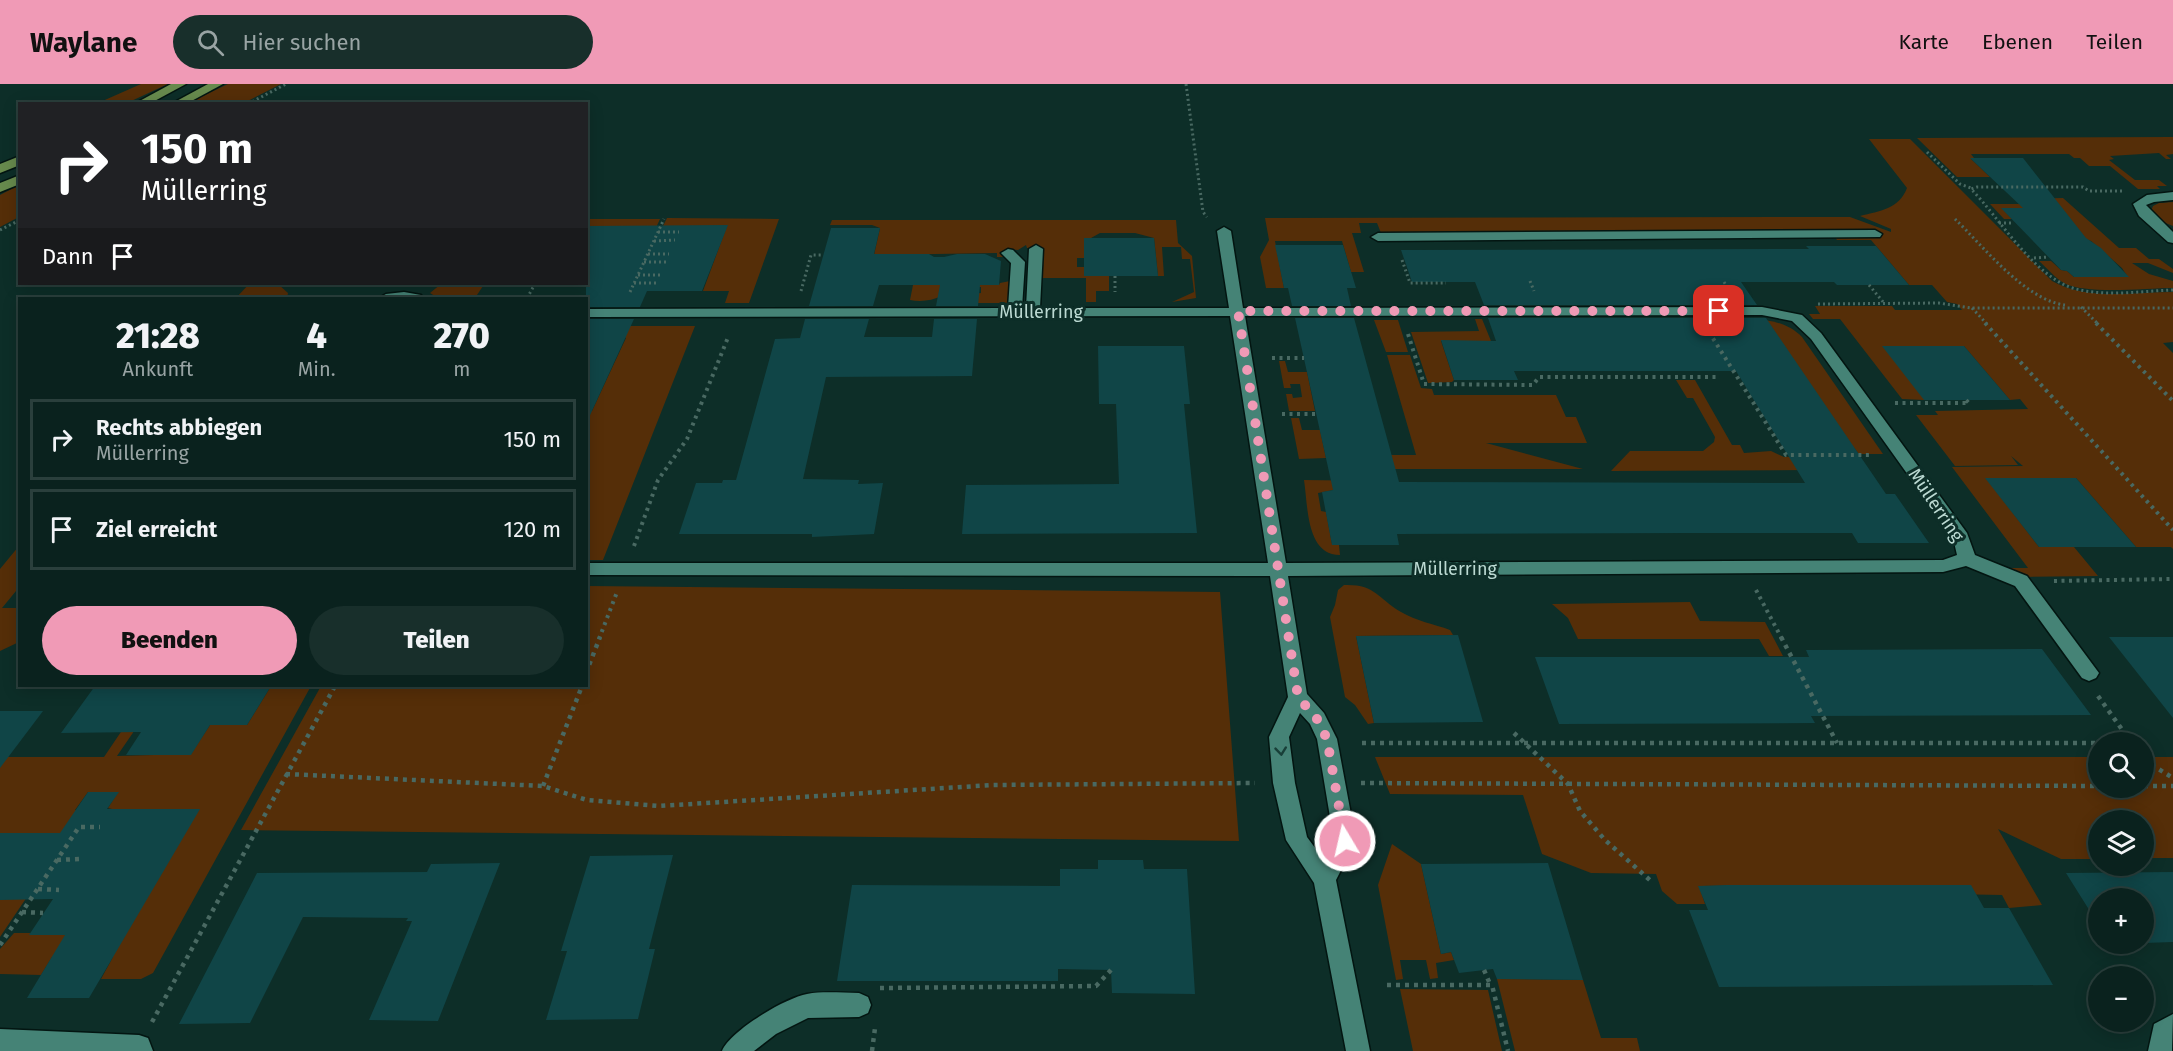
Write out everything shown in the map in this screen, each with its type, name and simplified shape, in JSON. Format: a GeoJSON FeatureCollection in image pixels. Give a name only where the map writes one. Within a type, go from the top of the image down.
{"type":"FeatureCollection","features":[{"type":"Feature","properties":{"kind":"main road"},"geometry":{"type":"LineString","coordinates":[[143,102],[180,84]]}},
{"type":"Feature","properties":{"kind":"main road"},"geometry":{"type":"LineString","coordinates":[[180,102],[216,84]]}},
{"type":"Feature","properties":{"kind":"main road"},"geometry":{"type":"LineString","coordinates":[[0,169],[18,161]]}},
{"type":"Feature","properties":{"kind":"main road"},"geometry":{"type":"LineString","coordinates":[[0,188],[18,180]]}},
{"type":"Feature","properties":{"kind":"street"},"geometry":{"type":"LineString","coordinates":[[2173,196],[2151,198],[2139,204],[2144,213],[2173,239]]}},
{"type":"Feature","properties":{"kind":"street"},"geometry":{"type":"LineString","coordinates":[[1224,231],[1298,697],[1317,719],[1327,739],[1345,841],[1326,880]]}},
{"type":"Feature","properties":{"kind":"street"},"geometry":{"type":"LineString","coordinates":[[1378,237],[1875,234]]}},
{"type":"Feature","properties":{"kind":"street"},"geometry":{"type":"LineString","coordinates":[[1033,312],[1036,249]]}},
{"type":"Feature","properties":{"kind":"street"},"geometry":{"type":"LineString","coordinates":[[1008,253],[1013,255],[1018,262],[1015,312]]}},
{"type":"Feature","properties":{"kind":"street"},"geometry":{"type":"LineString","coordinates":[[395,297],[410,297]]}},
{"type":"Feature","properties":{"kind":"street","name":"Müllerring"},"geometry":{"type":"LineString","coordinates":[[588,313],[1762,311],[1797,318],[1816,336],[1961,537],[1967,559],[1943,566],[1278,570],[588,569]]}},
{"type":"Feature","properties":{"kind":"street"},"geometry":{"type":"LineString","coordinates":[[1967,559],[2021,581],[2089,673]]}},
{"type":"Feature","properties":{"kind":"street"},"geometry":{"type":"LineString","coordinates":[[1298,697],[1279,737],[1284,783],[1296,840],[1326,880],[1358,1051]]}},
{"type":"Feature","properties":{"kind":"street"},"geometry":{"type":"LineString","coordinates":[[734,1051],[767,1025],[806,1006],[871,1007]]}},
{"type":"Feature","properties":{"kind":"street"},"geometry":{"type":"LineString","coordinates":[[2160,1051],[2163,1033],[2173,1026]]}},
{"type":"Feature","properties":{"kind":"street"},"geometry":{"type":"LineString","coordinates":[[0,1041],[140,1049]]}},
{"type":"Feature","properties":{"kind":"path"},"geometry":{"type":"LineString","coordinates":[[252,102],[286,84]]}},
{"type":"Feature","properties":{"kind":"path"},"geometry":{"type":"LineString","coordinates":[[1185,84],[1203,212],[1224,231]]}},
{"type":"Feature","properties":{"kind":"path"},"geometry":{"type":"LineString","coordinates":[[1928,152],[1960,184],[1971,188],[2081,187]]}},
{"type":"Feature","properties":{"kind":"path"},"geometry":{"type":"LineString","coordinates":[[2022,183],[2027,187]]}},
{"type":"Feature","properties":{"kind":"path"},"geometry":{"type":"LineString","coordinates":[[2076,183],[2089,190],[2120,191],[2130,194]]}},
{"type":"Feature","properties":{"kind":"path"},"geometry":{"type":"LineString","coordinates":[[1971,188],[1989,207],[1994,219],[2055,279],[2074,288],[2091,291],[2173,290]]}},
{"type":"Feature","properties":{"kind":"path"},"geometry":{"type":"LineString","coordinates":[[620,313],[664,219]]}},
{"type":"Feature","properties":{"kind":"path"},"geometry":{"type":"LineString","coordinates":[[1954,219],[2029,291],[2050,303],[2081,307],[2173,401]]}},
{"type":"Feature","properties":{"kind":"path"},"geometry":{"type":"LineString","coordinates":[[0,230],[18,221]]}},
{"type":"Feature","properties":{"kind":"path"},"geometry":{"type":"LineString","coordinates":[[1998,223],[2012,223]]}},
{"type":"Feature","properties":{"kind":"path"},"geometry":{"type":"LineString","coordinates":[[658,232],[679,232]]}},
{"type":"Feature","properties":{"kind":"path"},"geometry":{"type":"LineString","coordinates":[[654,241],[675,240]]}},
{"type":"Feature","properties":{"kind":"path"},"geometry":{"type":"LineString","coordinates":[[648,255],[669,254]]}},
{"type":"Feature","properties":{"kind":"path"},"geometry":{"type":"LineString","coordinates":[[800,296],[811,255],[823,255]]}},
{"type":"Feature","properties":{"kind":"path"},"geometry":{"type":"LineString","coordinates":[[2033,258],[2048,257]]}},
{"type":"Feature","properties":{"kind":"path"},"geometry":{"type":"LineString","coordinates":[[1402,260],[1410,283],[1446,283]]}},
{"type":"Feature","properties":{"kind":"path"},"geometry":{"type":"LineString","coordinates":[[644,262],[666,262]]}},
{"type":"Feature","properties":{"kind":"path"},"geometry":{"type":"LineString","coordinates":[[638,275],[660,275]]}},
{"type":"Feature","properties":{"kind":"path"},"geometry":{"type":"LineString","coordinates":[[634,283],[657,283]]}},
{"type":"Feature","properties":{"kind":"path"},"geometry":{"type":"LineString","coordinates":[[1869,285],[1884,304]]}},
{"type":"Feature","properties":{"kind":"path"},"geometry":{"type":"LineString","coordinates":[[1811,304],[1940,303],[1971,308],[2173,308]]}},
{"type":"Feature","properties":{"kind":"path"},"geometry":{"type":"LineString","coordinates":[[1971,308],[2173,530]]}},
{"type":"Feature","properties":{"kind":"path"},"geometry":{"type":"LineString","coordinates":[[1400,311],[1424,384],[1533,385],[1539,377],[1720,377]]}},
{"type":"Feature","properties":{"kind":"path"},"geometry":{"type":"LineString","coordinates":[[1696,311],[1786,455],[1902,455]]}},
{"type":"Feature","properties":{"kind":"path"},"geometry":{"type":"LineString","coordinates":[[588,668],[658,480],[687,439],[738,312]]}},
{"type":"Feature","properties":{"kind":"path"},"geometry":{"type":"LineString","coordinates":[[1272,358],[1304,358]]}},
{"type":"Feature","properties":{"kind":"path"},"geometry":{"type":"LineString","coordinates":[[1891,403],[1969,403],[1966,400]]}},
{"type":"Feature","properties":{"kind":"path"},"geometry":{"type":"LineString","coordinates":[[1282,414],[1316,414]]}},
{"type":"Feature","properties":{"kind":"path"},"geometry":{"type":"LineString","coordinates":[[1744,567],[1837,743]]}},
{"type":"Feature","properties":{"kind":"path"},"geometry":{"type":"LineString","coordinates":[[2021,581],[2173,579]]}},
{"type":"Feature","properties":{"kind":"path"},"geometry":{"type":"LineString","coordinates":[[2089,673],[2086,678],[2124,732]]}},
{"type":"Feature","properties":{"kind":"path"},"geometry":{"type":"LineString","coordinates":[[140,1049],[334,687]]}},
{"type":"Feature","properties":{"kind":"path"},"geometry":{"type":"LineString","coordinates":[[543,786],[582,687]]}},
{"type":"Feature","properties":{"kind":"path"},"geometry":{"type":"LineString","coordinates":[[1514,733],[1568,784],[1581,811],[1605,840],[1652,882]]}},
{"type":"Feature","properties":{"kind":"path"},"geometry":{"type":"LineString","coordinates":[[1362,743],[2088,743]]}},
{"type":"Feature","properties":{"kind":"path"},"geometry":{"type":"LineString","coordinates":[[2154,766],[2173,778]]}},
{"type":"Feature","properties":{"kind":"path"},"geometry":{"type":"LineString","coordinates":[[286,774],[543,786],[587,800],[659,806],[993,785],[1267,783]]}},
{"type":"Feature","properties":{"kind":"path"},"geometry":{"type":"LineString","coordinates":[[1359,783],[2088,786]]}},
{"type":"Feature","properties":{"kind":"path"},"geometry":{"type":"LineString","coordinates":[[2154,786],[2173,786]]}},
{"type":"Feature","properties":{"kind":"path"},"geometry":{"type":"LineString","coordinates":[[0,945],[79,827],[100,827]]}},
{"type":"Feature","properties":{"kind":"path"},"geometry":{"type":"LineString","coordinates":[[57,860],[79,859]]}},
{"type":"Feature","properties":{"kind":"path"},"geometry":{"type":"LineString","coordinates":[[38,889],[59,890]]}},
{"type":"Feature","properties":{"kind":"path"},"geometry":{"type":"LineString","coordinates":[[22,912],[43,913]]}},
{"type":"Feature","properties":{"kind":"path"},"geometry":{"type":"LineString","coordinates":[[873,1051],[871,1007],[880,987],[1000,984],[1096,986],[1112,970]]}},
{"type":"Feature","properties":{"kind":"path"},"geometry":{"type":"LineString","coordinates":[[1485,970],[1492,985],[1508,1051]]}},
{"type":"Feature","properties":{"kind":"path"},"geometry":{"type":"LineString","coordinates":[[887,987],[888,980]]}},
{"type":"Feature","properties":{"kind":"path"},"geometry":{"type":"LineString","coordinates":[[1387,985],[1490,984]]}},
{"type":"Feature","properties":{"kind":"shaded area"},"geometry":{"type":"Polygon","coordinates":[[[141,84],[168,84],[129,102],[100,102],[141,84]]]}},
{"type":"Feature","properties":{"kind":"shaded area"},"geometry":{"type":"Polygon","coordinates":[[[228,84],[281,84],[246,102],[190,102],[228,84]]]}},
{"type":"Feature","properties":{"kind":"shaded area"},"geometry":{"type":"Polygon","coordinates":[[[2173,137],[2173,154],[2166,155],[2171,159],[2166,159],[2159,153],[2110,156],[2114,159],[2109,160],[2135,180],[2159,180],[2167,186],[2157,186],[2160,189],[2138,189],[2110,166],[2089,166],[2080,158],[2074,158],[2069,154],[1971,154],[1974,158],[1971,159],[1990,177],[1957,177],[1917,138],[2173,137]]]}},
{"type":"Feature","properties":{"kind":"shaded area"},"geometry":{"type":"Polygon","coordinates":[[[1869,139],[1910,139],[2052,281],[2080,291],[2095,293],[2173,292],[2173,342],[2163,343],[2173,353],[2173,549],[2171,547],[2136,547],[2076,478],[1986,478],[2039,547],[2074,547],[2098,576],[2021,577],[2001,568],[2028,568],[1952,467],[2023,466],[2011,456],[2018,465],[1955,466],[1916,415],[1938,415],[1935,411],[2028,409],[2020,399],[2010,400],[1964,346],[1924,400],[1902,399],[1840,319],[1813,319],[1809,314],[1820,314],[1815,306],[1892,306],[1895,310],[1962,310],[1957,304],[1947,302],[1932,285],[1909,285],[1871,240],[1837,240],[1830,231],[1381,233],[1377,223],[1359,223],[1361,233],[1352,233],[1364,272],[1351,272],[1342,241],[1275,241],[1284,288],[1266,288],[1260,257],[1269,240],[1265,218],[1850,217],[1891,232],[1891,229],[1860,216],[1894,205],[1904,195],[1907,188],[1869,139]]]}},
{"type":"Feature","properties":{"kind":"shaded area"},"geometry":{"type":"Polygon","coordinates":[[[18,186],[18,218],[0,227],[0,195],[18,186]]]}},
{"type":"Feature","properties":{"kind":"shaded area"},"geometry":{"type":"Polygon","coordinates":[[[2063,198],[2119,248],[2136,248],[2149,259],[2159,259],[2173,269],[2173,273],[2148,263],[2132,263],[2149,274],[2173,281],[2173,288],[2101,290],[2074,287],[2064,283],[2039,261],[2051,261],[2074,277],[2127,276],[2122,268],[2091,241],[2002,208],[2012,219],[2004,219],[1990,204],[2028,204],[2024,199],[2063,198]]]}},
{"type":"Feature","properties":{"kind":"shaded area"},"geometry":{"type":"Polygon","coordinates":[[[2173,202],[2173,226],[2163,222],[2151,211],[2153,206],[2159,203],[2173,202]]]}},
{"type":"Feature","properties":{"kind":"shaded area"},"geometry":{"type":"Polygon","coordinates":[[[667,218],[779,219],[749,303],[725,303],[729,291],[703,291],[727,226],[661,230],[667,218]]]}},
{"type":"Feature","properties":{"kind":"shaded area"},"geometry":{"type":"Polygon","coordinates":[[[588,219],[660,219],[626,292],[588,233],[588,219]]]}},
{"type":"Feature","properties":{"kind":"shaded area"},"geometry":{"type":"Polygon","coordinates":[[[832,220],[1176,220],[1178,243],[1192,256],[1196,298],[1172,302],[1194,292],[1190,259],[1182,259],[1181,247],[1162,247],[1164,276],[1158,276],[1154,238],[1135,233],[1100,233],[1091,238],[1084,238],[1084,258],[1077,258],[1077,267],[1084,267],[1085,276],[1109,276],[1109,291],[1096,291],[1096,302],[1086,302],[1086,278],[1041,278],[1042,248],[1027,248],[1026,245],[1018,250],[1009,249],[1004,257],[997,257],[997,253],[874,255],[880,228],[872,225],[830,225],[832,220]]]}},
{"type":"Feature","properties":{"kind":"shaded area"},"geometry":{"type":"Polygon","coordinates":[[[1010,281],[1008,303],[969,303],[971,294],[981,293],[981,287],[971,287],[971,285],[999,285],[1010,281]]]}},
{"type":"Feature","properties":{"kind":"shaded area"},"geometry":{"type":"Polygon","coordinates":[[[248,285],[279,285],[288,293],[287,297],[237,297],[248,285]]]}},
{"type":"Feature","properties":{"kind":"shaded area"},"geometry":{"type":"Polygon","coordinates":[[[440,285],[530,285],[483,286],[477,295],[462,295],[461,297],[436,297],[430,293],[440,285]]]}},
{"type":"Feature","properties":{"kind":"shaded area"},"geometry":{"type":"Polygon","coordinates":[[[913,285],[963,285],[938,298],[917,301],[910,300],[913,285]]]}},
{"type":"Feature","properties":{"kind":"shaded area"},"geometry":{"type":"Polygon","coordinates":[[[1475,319],[1482,319],[1491,341],[1441,341],[1454,380],[1428,383],[1411,332],[1479,331],[1475,319]]]}},
{"type":"Feature","properties":{"kind":"shaded area"},"geometry":{"type":"Polygon","coordinates":[[[1750,319],[1778,323],[1802,337],[1883,454],[1859,454],[1750,319]]]}},
{"type":"Feature","properties":{"kind":"shaded area"},"geometry":{"type":"Polygon","coordinates":[[[1374,320],[1398,320],[1408,352],[1386,352],[1374,320]]]}},
{"type":"Feature","properties":{"kind":"shaded area"},"geometry":{"type":"Polygon","coordinates":[[[598,326],[695,326],[603,560],[588,560],[588,412],[592,411],[626,338],[598,326]]]}},
{"type":"Feature","properties":{"kind":"shaded area"},"geometry":{"type":"Polygon","coordinates":[[[1387,355],[1410,355],[1421,388],[1432,389],[1434,395],[1556,395],[1566,417],[1576,417],[1587,443],[1486,443],[1583,469],[1378,469],[1375,455],[1416,455],[1387,355]]]}},
{"type":"Feature","properties":{"kind":"shaded area"},"geometry":{"type":"Polygon","coordinates":[[[1279,361],[1285,361],[1288,372],[1307,372],[1315,411],[1289,411],[1286,394],[1292,394],[1293,398],[1302,397],[1300,384],[1290,384],[1291,388],[1284,388],[1279,361]]]}},
{"type":"Feature","properties":{"kind":"shaded area"},"geometry":{"type":"Polygon","coordinates":[[[1676,380],[1695,380],[1732,445],[1740,445],[1744,453],[1771,451],[1784,457],[1807,456],[1808,470],[1611,471],[1630,451],[1703,451],[1714,442],[1715,437],[1693,398],[1687,398],[1676,380]]]}},
{"type":"Feature","properties":{"kind":"shaded area"},"geometry":{"type":"Polygon","coordinates":[[[1291,418],[1299,418],[1302,430],[1320,430],[1326,458],[1299,459],[1291,418]]]}},
{"type":"Feature","properties":{"kind":"shaded area"},"geometry":{"type":"Polygon","coordinates":[[[1304,480],[1381,481],[1318,493],[1321,511],[1326,512],[1332,544],[1339,545],[1340,555],[1329,553],[1315,538],[1308,515],[1304,480]]]}},
{"type":"Feature","properties":{"kind":"shaded area"},"geometry":{"type":"Polygon","coordinates":[[[18,547],[18,591],[2,608],[18,608],[18,642],[0,651],[0,569],[18,547]]]}},
{"type":"Feature","properties":{"kind":"shaded area"},"geometry":{"type":"Polygon","coordinates":[[[1344,585],[1370,589],[1401,612],[1450,630],[1453,635],[1356,636],[1374,723],[1368,724],[1355,705],[1345,697],[1330,617],[1338,590],[1344,585]]]}},
{"type":"Feature","properties":{"kind":"shaded area"},"geometry":{"type":"Polygon","coordinates":[[[588,586],[1220,592],[1239,841],[241,830],[320,687],[588,687],[588,586]]]}},
{"type":"Feature","properties":{"kind":"shaded area"},"geometry":{"type":"Polygon","coordinates":[[[1690,602],[1700,621],[1765,622],[1783,656],[1769,656],[1759,639],[1578,639],[1568,618],[1552,604],[1690,602]]]}},
{"type":"Feature","properties":{"kind":"shaded area"},"geometry":{"type":"Polygon","coordinates":[[[151,687],[164,687],[117,756],[191,754],[210,725],[247,725],[270,687],[310,687],[153,973],[141,979],[101,979],[113,957],[52,957],[41,975],[0,974],[0,949],[14,933],[124,935],[112,809],[108,808],[118,792],[88,792],[75,810],[85,811],[0,937],[0,900],[56,833],[0,833],[0,757],[104,757],[151,687]]]}},
{"type":"Feature","properties":{"kind":"shaded area"},"geometry":{"type":"Polygon","coordinates":[[[1375,757],[2088,757],[2088,798],[2154,798],[2154,757],[2173,757],[2173,858],[2154,858],[2154,810],[2088,810],[2088,859],[2061,859],[1998,829],[2042,905],[2009,908],[2002,895],[1893,893],[1888,885],[1699,886],[1705,904],[1677,904],[1662,891],[1656,874],[1591,873],[1542,854],[1523,795],[1390,794],[1375,757]]]}},
{"type":"Feature","properties":{"kind":"shaded area"},"geometry":{"type":"Polygon","coordinates":[[[1392,844],[1421,864],[1441,954],[1451,952],[1454,960],[1436,963],[1438,978],[1430,979],[1426,960],[1400,960],[1403,979],[1396,980],[1378,885],[1392,844]]]}},
{"type":"Feature","properties":{"kind":"shaded area"},"geometry":{"type":"Polygon","coordinates":[[[1497,979],[1583,980],[1601,1038],[1637,1038],[1640,1051],[1515,1051],[1497,979]]]}},
{"type":"Feature","properties":{"kind":"shaded area"},"geometry":{"type":"Polygon","coordinates":[[[1400,989],[1488,990],[1502,1051],[1413,1051],[1400,989]]]}},
{"type":"Feature","properties":{"kind":"building"},"geometry":{"type":"Polygon","coordinates":[[[1970,158],[2023,158],[2086,238],[2101,248],[2129,277],[2074,277],[2067,271],[2061,270],[2001,208],[2023,208],[1970,158]]]}},
{"type":"Feature","properties":{"kind":"building"},"geometry":{"type":"Polygon","coordinates":[[[728,225],[702,291],[647,291],[640,307],[588,307],[586,285],[588,285],[588,226],[728,225]]]}},
{"type":"Feature","properties":{"kind":"building"},"geometry":{"type":"Polygon","coordinates":[[[831,228],[880,228],[874,254],[929,254],[934,257],[944,257],[957,254],[985,254],[1001,261],[999,285],[980,285],[978,306],[936,306],[940,285],[879,285],[873,306],[809,306],[831,228]]]}},
{"type":"Feature","properties":{"kind":"building"},"geometry":{"type":"Polygon","coordinates":[[[1084,238],[1154,238],[1158,276],[1084,276],[1084,238]]]}},
{"type":"Feature","properties":{"kind":"building"},"geometry":{"type":"Polygon","coordinates":[[[1275,245],[1343,245],[1356,288],[1347,288],[1351,306],[1292,306],[1288,288],[1284,288],[1275,245]]]}},
{"type":"Feature","properties":{"kind":"building"},"geometry":{"type":"Polygon","coordinates":[[[1806,246],[1876,246],[1909,285],[1741,282],[1757,305],[1484,305],[1475,282],[1412,282],[1401,250],[1809,249],[1806,246]]]}},
{"type":"Feature","properties":{"kind":"building"},"geometry":{"type":"Polygon","coordinates":[[[1295,318],[1354,318],[1399,482],[1805,483],[1736,371],[1514,371],[1518,380],[1454,380],[1441,340],[1496,341],[1488,318],[1766,318],[1886,494],[1895,494],[1929,543],[1858,543],[1852,533],[1690,533],[1397,534],[1399,545],[1332,545],[1322,492],[1333,490],[1295,318]]]}},
{"type":"Feature","properties":{"kind":"building"},"geometry":{"type":"Polygon","coordinates":[[[588,319],[634,319],[588,420],[588,319]]]}},
{"type":"Feature","properties":{"kind":"building"},"geometry":{"type":"Polygon","coordinates":[[[805,319],[869,319],[864,337],[932,337],[934,319],[977,319],[972,376],[826,377],[803,479],[859,480],[858,484],[883,483],[874,534],[812,537],[812,534],[679,534],[696,483],[722,483],[723,480],[736,480],[775,339],[800,338],[805,319]]]}},
{"type":"Feature","properties":{"kind":"building"},"geometry":{"type":"Polygon","coordinates":[[[1098,346],[1184,346],[1190,404],[1184,404],[1197,533],[962,534],[966,485],[1119,484],[1116,404],[1099,404],[1098,346]]]}},
{"type":"Feature","properties":{"kind":"building"},"geometry":{"type":"Polygon","coordinates":[[[1882,346],[1964,346],[2010,400],[1924,400],[1882,346]]]}},
{"type":"Feature","properties":{"kind":"building"},"geometry":{"type":"Polygon","coordinates":[[[1985,478],[2076,478],[2136,547],[2039,547],[1985,478]]]}},
{"type":"Feature","properties":{"kind":"building"},"geometry":{"type":"Polygon","coordinates":[[[1458,635],[1483,722],[1374,723],[1356,636],[1458,635]]]}},
{"type":"Feature","properties":{"kind":"building"},"geometry":{"type":"Polygon","coordinates":[[[2109,637],[2173,637],[2173,718],[2109,637]]]}},
{"type":"Feature","properties":{"kind":"building"},"geometry":{"type":"Polygon","coordinates":[[[2042,649],[2091,715],[1811,716],[1815,723],[1559,724],[1535,657],[1809,657],[1806,650],[2042,649]]]}},
{"type":"Feature","properties":{"kind":"building"},"geometry":{"type":"Polygon","coordinates":[[[94,687],[270,687],[247,725],[210,725],[191,755],[126,755],[141,732],[61,733],[94,687]]]}},
{"type":"Feature","properties":{"kind":"building"},"geometry":{"type":"Polygon","coordinates":[[[0,711],[43,711],[0,768],[0,711]]]}},
{"type":"Feature","properties":{"kind":"building"},"geometry":{"type":"Polygon","coordinates":[[[88,792],[119,792],[107,809],[200,809],[89,998],[27,998],[65,935],[29,935],[53,899],[0,900],[0,833],[60,833],[88,792]]]}},
{"type":"Feature","properties":{"kind":"building"},"geometry":{"type":"Polygon","coordinates":[[[673,855],[649,949],[655,949],[638,1019],[546,1020],[567,951],[561,951],[590,856],[673,855]]]}},
{"type":"Feature","properties":{"kind":"building"},"geometry":{"type":"Polygon","coordinates":[[[1098,860],[1143,860],[1144,869],[1187,869],[1195,994],[1112,993],[1111,970],[1058,969],[1058,981],[837,981],[852,885],[1060,886],[1060,869],[1098,869],[1098,860]]]}},
{"type":"Feature","properties":{"kind":"building"},"geometry":{"type":"Polygon","coordinates":[[[500,863],[438,1021],[369,1020],[412,921],[406,921],[408,918],[303,917],[250,1023],[179,1024],[257,873],[427,872],[431,864],[500,863]]]}},
{"type":"Feature","properties":{"kind":"building"},"geometry":{"type":"Polygon","coordinates":[[[1548,863],[1583,980],[1497,979],[1493,969],[1459,973],[1451,952],[1441,954],[1421,864],[1548,863]]]}},
{"type":"Feature","properties":{"kind":"building"},"geometry":{"type":"Polygon","coordinates":[[[2154,872],[2173,872],[2173,942],[2154,943],[2154,888],[2088,888],[2088,908],[2066,873],[2088,873],[2088,876],[2154,876],[2154,872]]]}},
{"type":"Feature","properties":{"kind":"building"},"geometry":{"type":"Polygon","coordinates":[[[1971,885],[1984,908],[2009,908],[2053,985],[1719,987],[1689,910],[1708,910],[1698,886],[1971,885]]]}},
{"type":"Feature","properties":{"kind":"route"},"geometry":{"type":"LineString","coordinates":[[1345,841],[1327,739],[1317,719],[1298,697],[1238,311],[1719,311]]}}]}
